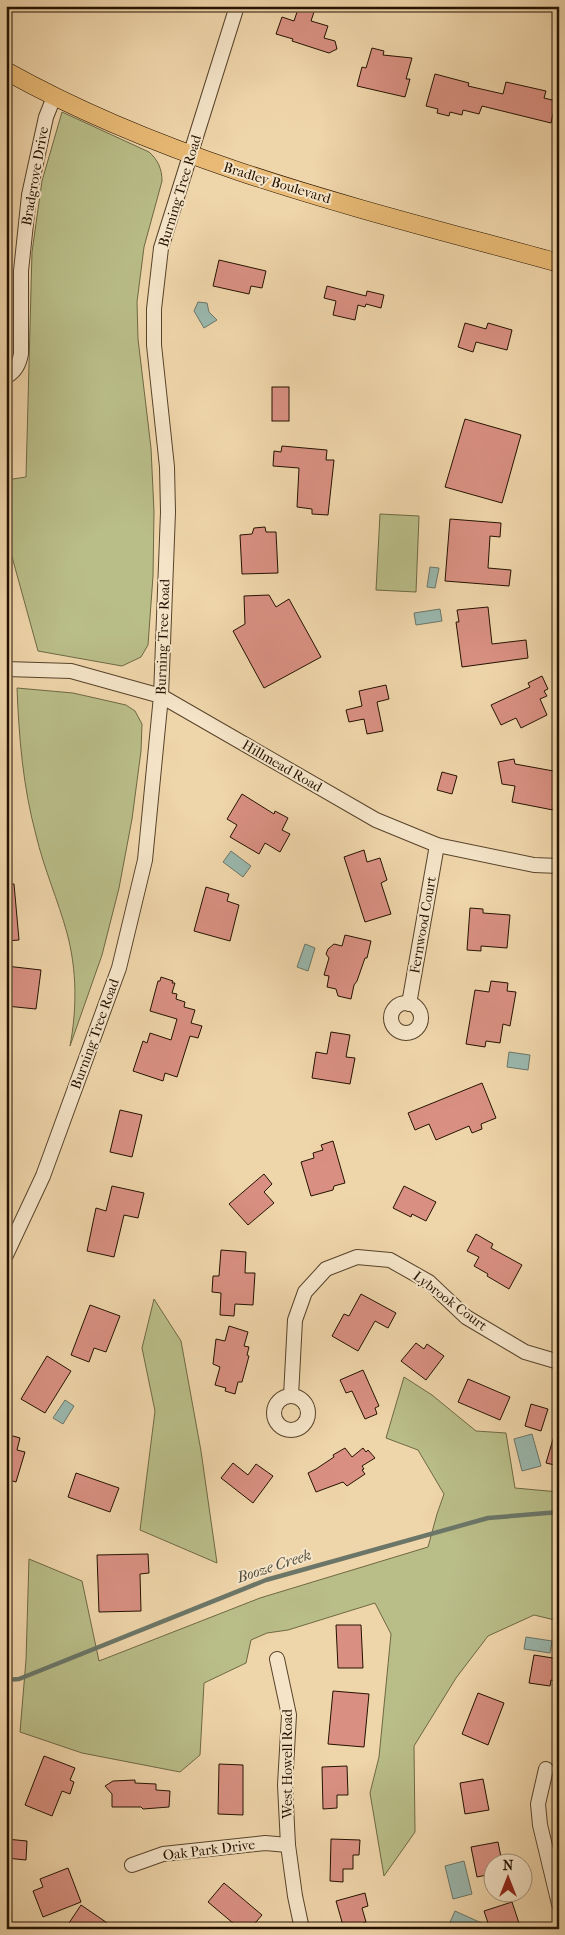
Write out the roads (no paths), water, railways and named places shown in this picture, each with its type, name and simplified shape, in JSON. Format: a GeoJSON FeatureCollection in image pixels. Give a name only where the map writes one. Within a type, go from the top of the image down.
{"type":"FeatureCollection","features":[{"type":"Feature","properties":{"kind":"main road","name":"Bradley Boulevard"},"geometry":{"type":"LineString","coordinates":[[6,72],[116,126],[191,156],[314,196],[559,263]]}},
{"type":"Feature","properties":{"kind":"street","name":"Burning Tree Road"},"geometry":{"type":"LineString","coordinates":[[6,1255],[43,1176],[119,968],[145,860],[161,696],[168,512],[167,467],[154,345],[154,309],[161,248],[237,6]]}},
{"type":"Feature","properties":{"kind":"street","name":"Bradgrove Drive"},"geometry":{"type":"LineString","coordinates":[[9,375],[18,365],[21,354],[21,271],[29,195],[46,117],[54,97]]}},
{"type":"Feature","properties":{"kind":"street","name":"Hillmead Road"},"geometry":{"type":"LineString","coordinates":[[6,669],[72,671],[161,696],[376,820],[437,846],[534,865],[559,866]]}},
{"type":"Feature","properties":{"kind":"street","name":"Fernwood Court"},"geometry":{"type":"LineString","coordinates":[[408,1004],[437,846]]}},
{"type":"Feature","properties":{"kind":"street","name":"Lybrook Court"},"geometry":{"type":"LineString","coordinates":[[291,1396],[295,1320],[306,1292],[326,1269],[357,1257],[390,1260],[429,1282],[466,1317],[525,1352],[559,1362]]}},
{"type":"Feature","properties":{"kind":"street","name":"West Howell Road"},"geometry":{"type":"LineString","coordinates":[[278,1659],[289,1715],[285,1784],[288,1845],[302,1929]]}},
{"type":"Feature","properties":{"kind":"street"},"geometry":{"type":"LineString","coordinates":[[546,1769],[538,1804],[540,1826],[559,1904]]}},
{"type":"Feature","properties":{"kind":"street","name":"Oak Park Drive"},"geometry":{"type":"LineString","coordinates":[[132,1864],[163,1854],[265,1843],[288,1845]]}},
{"type":"Feature","properties":{"kind":"water"},"geometry":{"type":"Polygon","coordinates":[[[198,302],[207,303],[209,312],[217,320],[204,328],[194,311],[198,302]]]}},
{"type":"Feature","properties":{"kind":"water"},"geometry":{"type":"Polygon","coordinates":[[[430,567],[439,568],[435,588],[427,587],[430,567]]]}},
{"type":"Feature","properties":{"kind":"water"},"geometry":{"type":"Polygon","coordinates":[[[440,609],[442,621],[416,625],[414,613],[440,609]]]}},
{"type":"Feature","properties":{"kind":"water"},"geometry":{"type":"Polygon","coordinates":[[[231,851],[251,866],[243,877],[223,862],[231,851]]]}},
{"type":"Feature","properties":{"kind":"water"},"geometry":{"type":"Polygon","coordinates":[[[305,944],[315,948],[308,971],[297,967],[305,944]]]}},
{"type":"Feature","properties":{"kind":"water"},"geometry":{"type":"Polygon","coordinates":[[[509,1052],[530,1055],[528,1070],[507,1067],[509,1052]]]}},
{"type":"Feature","properties":{"kind":"water"},"geometry":{"type":"Polygon","coordinates":[[[65,1400],[74,1406],[63,1424],[53,1418],[65,1400]]]}},
{"type":"Feature","properties":{"kind":"water"},"geometry":{"type":"Polygon","coordinates":[[[532,1434],[541,1466],[522,1471],[514,1439],[532,1434]]]}},
{"type":"Feature","properties":{"kind":"water"},"geometry":{"type":"Polygon","coordinates":[[[526,1637],[552,1641],[550,1653],[524,1649],[526,1637]]]}},
{"type":"Feature","properties":{"kind":"water"},"geometry":{"type":"Polygon","coordinates":[[[464,1861],[472,1894],[453,1899],[445,1866],[464,1861]]]}},
{"type":"Feature","properties":{"kind":"water"},"geometry":{"type":"Polygon","coordinates":[[[455,1911],[486,1925],[484,1929],[447,1929],[455,1911]]]}},
{"type":"Feature","properties":{"kind":"waterway","name":"Booze Creek"},"geometry":{"type":"LineString","coordinates":[[6,1680],[19,1679],[266,1580],[488,1518],[559,1512]]}}]}
